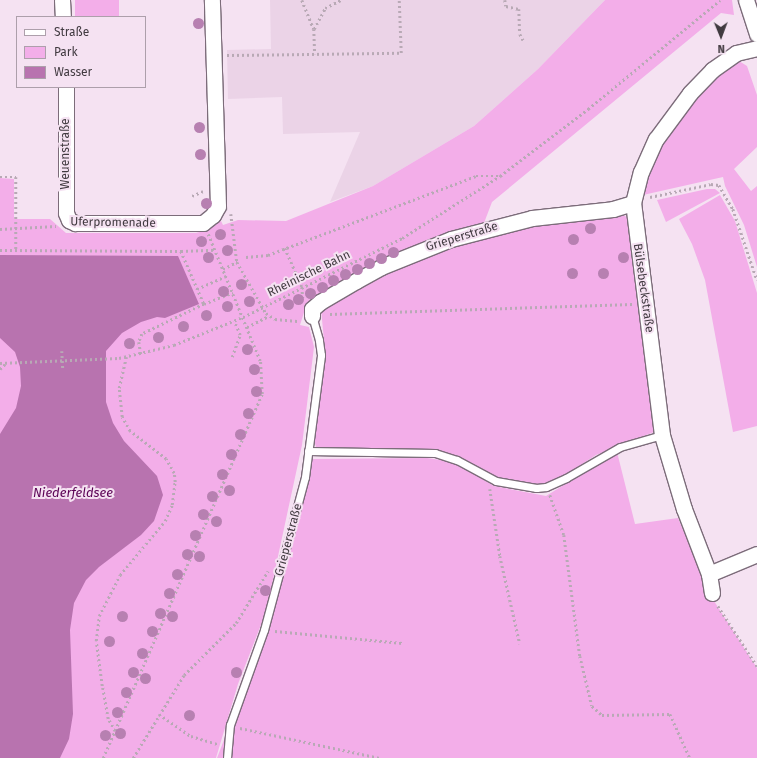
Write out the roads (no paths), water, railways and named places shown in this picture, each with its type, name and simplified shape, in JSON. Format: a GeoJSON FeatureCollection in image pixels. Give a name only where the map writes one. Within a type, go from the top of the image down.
{"type":"FeatureCollection","features":[{"type":"Feature","properties":{"kind":"street"},"geometry":{"type":"LineString","coordinates":[[62,0],[63,16]]}},
{"type":"Feature","properties":{"kind":"street","name":"Uferpromenade"},"geometry":{"type":"LineString","coordinates":[[69,220],[75,223],[203,223],[214,215],[218,206],[218,191],[212,0]]}},
{"type":"Feature","properties":{"kind":"street"},"geometry":{"type":"LineString","coordinates":[[746,0],[757,34]]}},
{"type":"Feature","properties":{"kind":"street","name":"Bülsebeckstraße"},"geometry":{"type":"LineString","coordinates":[[712,593],[709,574],[684,509],[662,435],[633,203],[641,172],[656,139],[690,93],[712,70],[736,53],[757,48]]}},
{"type":"Feature","properties":{"kind":"street","name":"Weuenstraße"},"geometry":{"type":"LineString","coordinates":[[66,88],[66,213],[69,220]]}},
{"type":"Feature","properties":{"kind":"street","name":"Grieperstraße"},"geometry":{"type":"LineString","coordinates":[[312,316],[312,309],[320,302],[356,281],[382,267],[450,239],[532,218],[612,209],[633,203]]}},
{"type":"Feature","properties":{"kind":"street"},"geometry":{"type":"LineString","coordinates":[[709,574],[757,554]]}},
{"type":"Feature","properties":{"kind":"lane","name":"Grieperstraße"},"geometry":{"type":"LineString","coordinates":[[227,758],[230,725],[264,630],[300,500],[321,355],[319,340],[312,316]]}},
{"type":"Feature","properties":{"kind":"lane"},"geometry":{"type":"LineString","coordinates":[[308,451],[435,453],[457,460],[488,477],[509,484],[546,487],[610,451],[662,435]]}},
{"type":"Feature","properties":{"kind":"water","name":"Niederfeldsee"},"geometry":{"type":"Polygon","coordinates":[[[0,255],[178,256],[199,304],[165,318],[157,317],[141,322],[122,333],[106,351],[106,402],[113,423],[124,441],[157,476],[163,495],[154,521],[141,535],[99,567],[86,580],[74,603],[70,630],[73,714],[69,739],[60,758],[0,758],[0,434],[16,408],[21,386],[20,367],[15,352],[0,338],[0,255]]]}}]}
